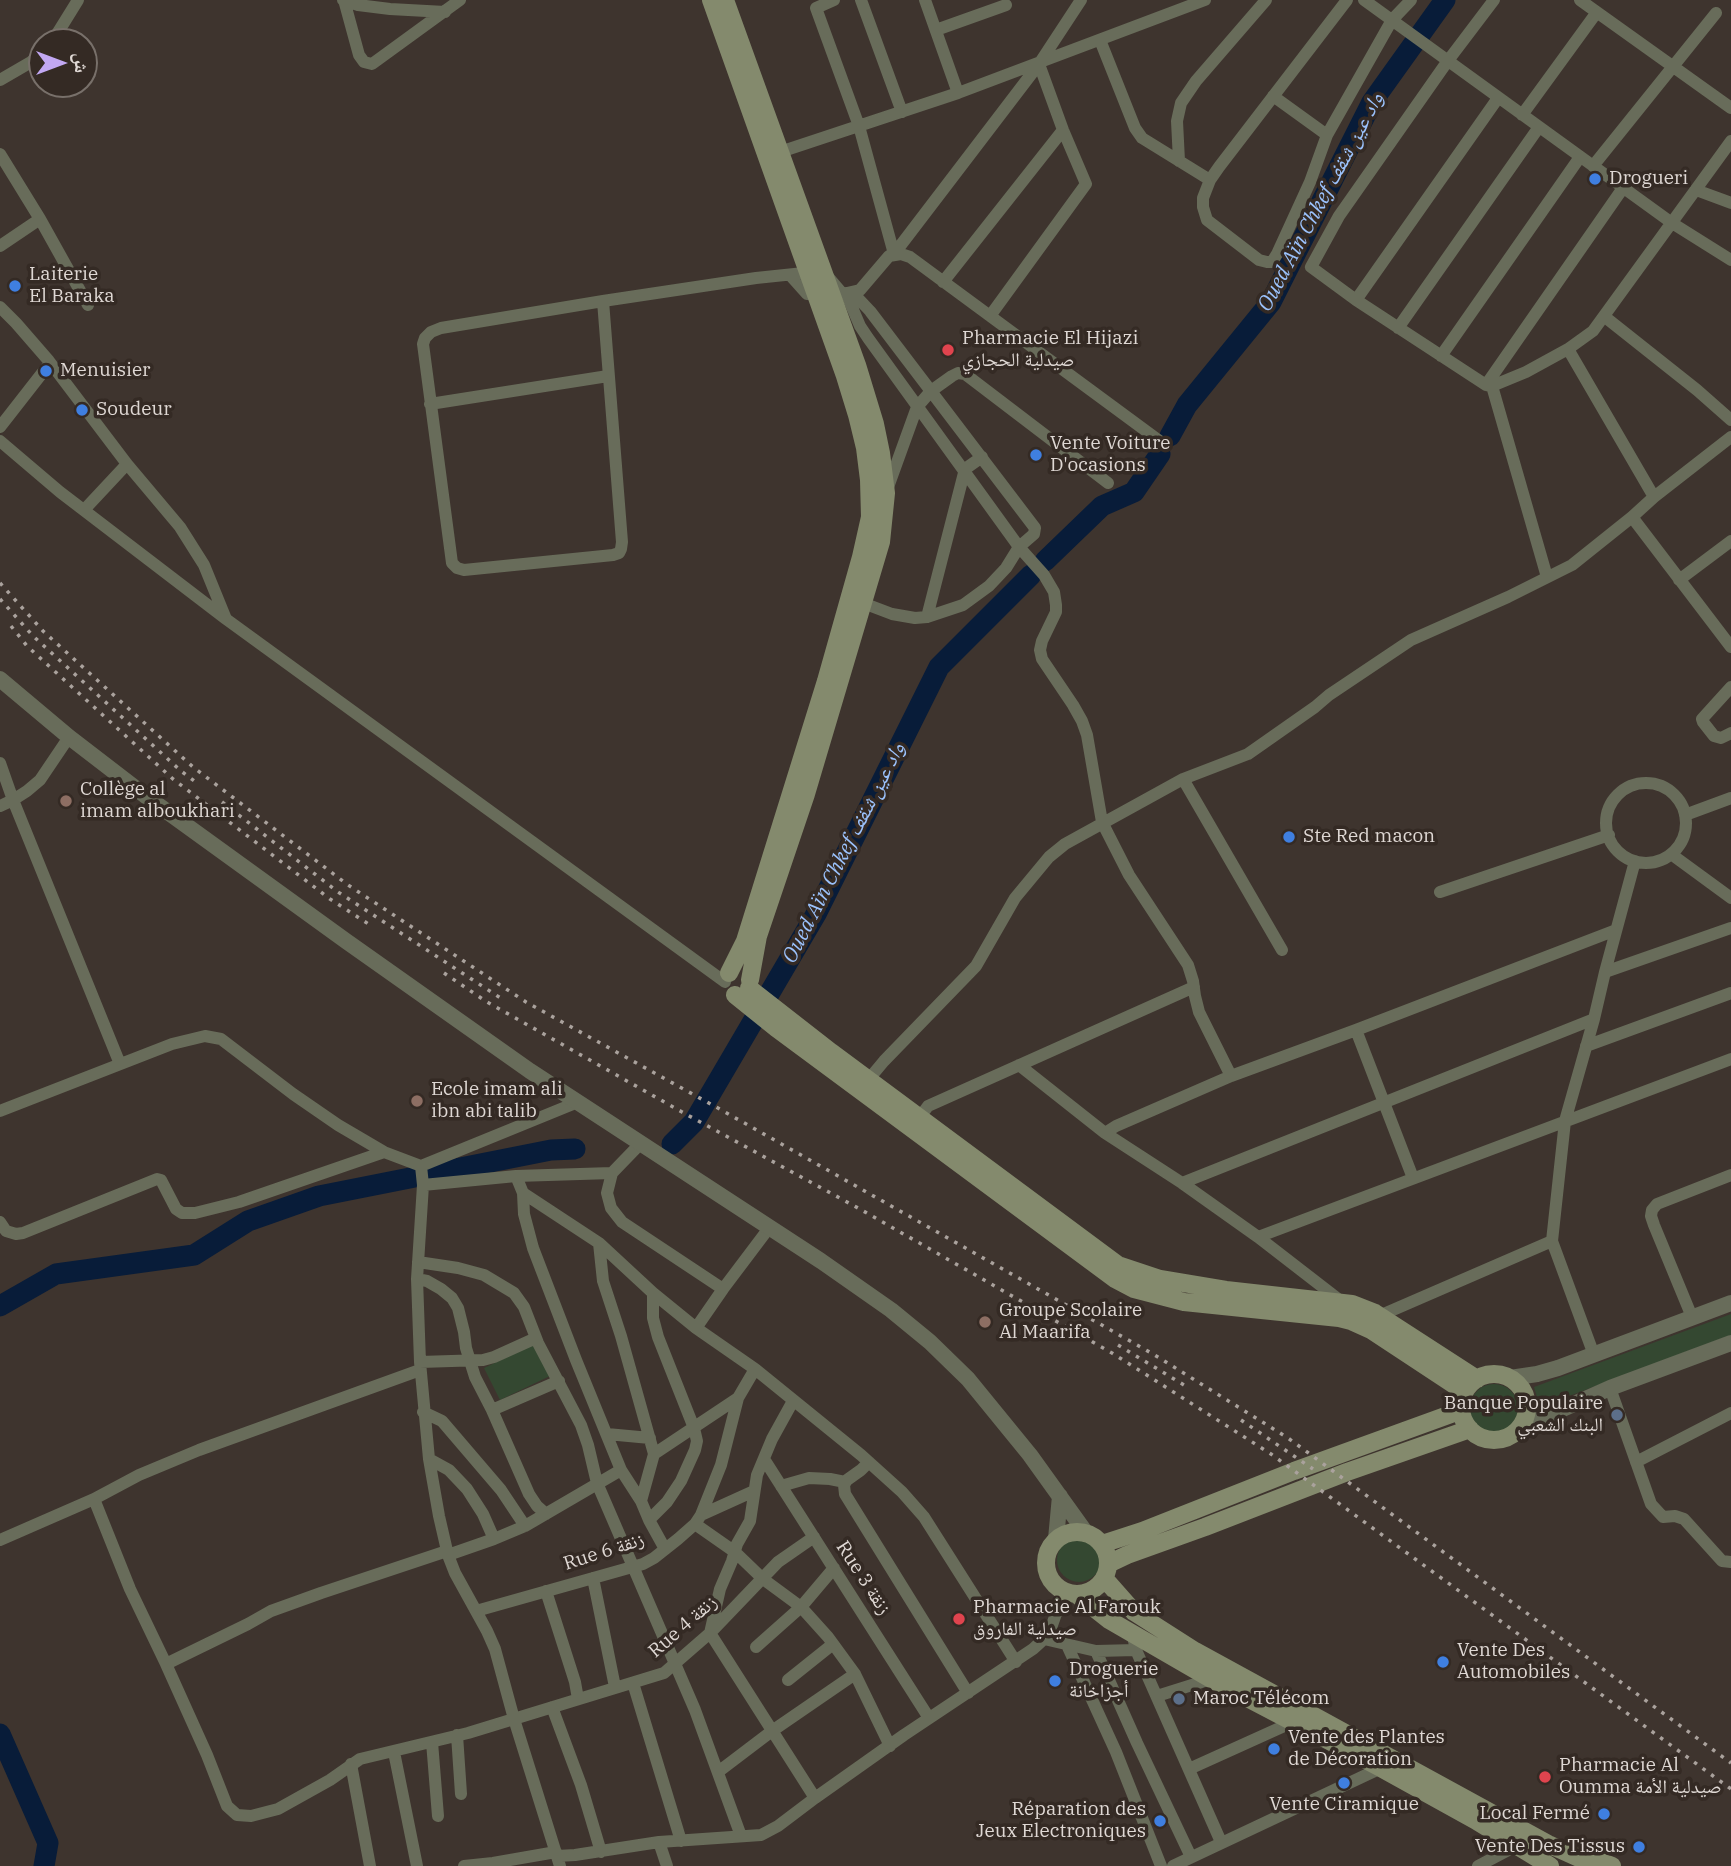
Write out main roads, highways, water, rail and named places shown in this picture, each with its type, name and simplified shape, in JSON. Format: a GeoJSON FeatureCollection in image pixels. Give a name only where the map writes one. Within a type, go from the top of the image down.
{"type":"FeatureCollection","features":[{"type":"Feature","properties":{"kind":"main road"},"geometry":{"type":"LineString","coordinates":[[711,0],[807,273],[837,292],[875,424],[886,494],[881,542],[806,794],[742,989]]}},
{"type":"Feature","properties":{"kind":"main road"},"geometry":{"type":"LineString","coordinates":[[725,0],[780,152],[807,273]]}},
{"type":"Feature","properties":{"kind":"main road"},"geometry":{"type":"LineString","coordinates":[[742,989],[745,941],[826,681],[870,517],[869,480],[863,437],[845,376],[837,292]]}},
{"type":"Feature","properties":{"kind":"main road"},"geometry":{"type":"LineString","coordinates":[[742,989],[780,1023],[1095,1266],[1134,1289],[1184,1302],[1351,1321],[1371,1330],[1468,1394]]}},
{"type":"Feature","properties":{"kind":"main road"},"geometry":{"type":"LineString","coordinates":[[780,1023],[869,1079],[1118,1265],[1160,1279],[1357,1306],[1379,1316],[1468,1394]]}},
{"type":"Feature","properties":{"kind":"main road"},"geometry":{"type":"LineString","coordinates":[[1102,1544],[1294,1471],[1468,1394],[1492,1374],[1510,1378],[1522,1389],[1526,1399],[1525,1421],[1510,1436],[1494,1440],[1481,1437],[1470,1429],[1465,1421],[1468,1394]]}},
{"type":"Feature","properties":{"kind":"main road"},"geometry":{"type":"LineString","coordinates":[[1070,1593],[1094,1589],[1106,1571],[1127,1555],[1470,1429]]}},
{"type":"Feature","properties":{"kind":"main road"},"geometry":{"type":"LineString","coordinates":[[1550,1866],[1518,1845],[1381,1768],[1211,1679],[1102,1615],[1053,1582],[1046,1569],[1047,1555],[1056,1539],[1073,1532],[1095,1537],[1107,1553],[1106,1571],[1134,1612],[1195,1651],[1587,1864],[1599,1861],[1612,1866]]}},
{"type":"Feature","properties":{"kind":"waterway","name":"Oued Aïn Chkef واد عين شقف"},"geometry":{"type":"LineString","coordinates":[[1170,436],[1187,405],[1271,302],[1372,102],[1445,0]]}},
{"type":"Feature","properties":{"kind":"waterway","name":"Oued Aïn Chkef واد عين شقف"},"geometry":{"type":"LineString","coordinates":[[1045,561],[1102,506],[1134,492],[1160,454]]}},
{"type":"Feature","properties":{"kind":"waterway","name":"Oued Aïn Chkef واد عين شقف"},"geometry":{"type":"LineString","coordinates":[[672,1144],[694,1122],[816,914],[939,667],[1031,575]]}},
{"type":"Feature","properties":{"kind":"waterway","name":"Oued Aïn Chkef واد عين شقف"},"geometry":{"type":"LineString","coordinates":[[0,1306],[56,1274],[194,1255],[248,1221],[319,1196],[551,1150],[575,1149]]}},
{"type":"Feature","properties":{"kind":"waterway"},"geometry":{"type":"LineString","coordinates":[[0,1734],[48,1843],[44,1866]]}},
{"type":"Feature","properties":{"kind":"railway"},"geometry":{"type":"LineString","coordinates":[[0,583],[43,631],[193,767],[348,885],[526,1002],[1153,1354],[1288,1438],[1731,1763]]}},
{"type":"Feature","properties":{"kind":"railway"},"geometry":{"type":"LineString","coordinates":[[0,599],[33,636],[197,783]]}},
{"type":"Feature","properties":{"kind":"railway"},"geometry":{"type":"LineString","coordinates":[[11,626],[27,646],[173,779],[330,899],[370,925]]}},
{"type":"Feature","properties":{"kind":"railway"},"geometry":{"type":"LineString","coordinates":[[222,802],[338,892],[502,999]]}},
{"type":"Feature","properties":{"kind":"railway"},"geometry":{"type":"LineString","coordinates":[[444,973],[487,1002],[1112,1353],[1271,1454],[1731,1789]]}},
{"type":"Feature","properties":{"kind":"railway"},"geometry":{"type":"LineString","coordinates":[[1118,1345],[1184,1385]]}},
{"type":"Feature","properties":{"kind":"railway"},"geometry":{"type":"LineString","coordinates":[[1241,1420],[1313,1469]]}},
{"type":"Feature","properties":{"kind":"place","name":"Drogueri"},"geometry":{"type":"Point","coordinates":[1595,179]}},
{"type":"Feature","properties":{"kind":"place","name":"Laiterie El Baraka"},"geometry":{"type":"Point","coordinates":[15,286]}},
{"type":"Feature","properties":{"kind":"place","name":"Pharmacie El Hijazi صيدلية الحجازي"},"geometry":{"type":"Point","coordinates":[948,350]}},
{"type":"Feature","properties":{"kind":"place","name":"Menuisier"},"geometry":{"type":"Point","coordinates":[46,371]}},
{"type":"Feature","properties":{"kind":"place","name":"Soudeur"},"geometry":{"type":"Point","coordinates":[82,410]}},
{"type":"Feature","properties":{"kind":"place","name":"Vente Voiture D'ocasions"},"geometry":{"type":"Point","coordinates":[1036,455]}},
{"type":"Feature","properties":{"kind":"place","name":"Collège al imam alboukhari"},"geometry":{"type":"Point","coordinates":[66,801]}},
{"type":"Feature","properties":{"kind":"place","name":"Ste Red macon"},"geometry":{"type":"Point","coordinates":[1289,837]}},
{"type":"Feature","properties":{"kind":"place","name":"Ecole imam ali ibn abi talib"},"geometry":{"type":"Point","coordinates":[417,1101]}},
{"type":"Feature","properties":{"kind":"place","name":"Groupe Scolaire Al Maarifa"},"geometry":{"type":"Point","coordinates":[985,1322]}},
{"type":"Feature","properties":{"kind":"place","name":"Banque Populaire البنك الشعبي"},"geometry":{"type":"Point","coordinates":[1617,1415]}},
{"type":"Feature","properties":{"kind":"place","name":"Pharmacie Al Farouk صيدلية الفاروق"},"geometry":{"type":"Point","coordinates":[959,1619]}},
{"type":"Feature","properties":{"kind":"place","name":"Vente Des Automobiles"},"geometry":{"type":"Point","coordinates":[1443,1662]}},
{"type":"Feature","properties":{"kind":"place","name":"Droguerie أجزاخانة"},"geometry":{"type":"Point","coordinates":[1055,1681]}},
{"type":"Feature","properties":{"kind":"place","name":"Maroc Télécom"},"geometry":{"type":"Point","coordinates":[1179,1699]}},
{"type":"Feature","properties":{"kind":"place","name":"Vente des Plantes de Décoration"},"geometry":{"type":"Point","coordinates":[1274,1749]}},
{"type":"Feature","properties":{"kind":"place","name":"Pharmacie Al Oumma صيدلية الأمة"},"geometry":{"type":"Point","coordinates":[1545,1777]}},
{"type":"Feature","properties":{"kind":"place","name":"Vente Ciramique"},"geometry":{"type":"Point","coordinates":[1344,1783]}},
{"type":"Feature","properties":{"kind":"place","name":"Local Fermé"},"geometry":{"type":"Point","coordinates":[1604,1814]}},
{"type":"Feature","properties":{"kind":"place","name":"Réparation des Jeux Electroniques"},"geometry":{"type":"Point","coordinates":[1160,1821]}},
{"type":"Feature","properties":{"kind":"place","name":"Vente Des Tissus"},"geometry":{"type":"Point","coordinates":[1639,1847]}}]}
